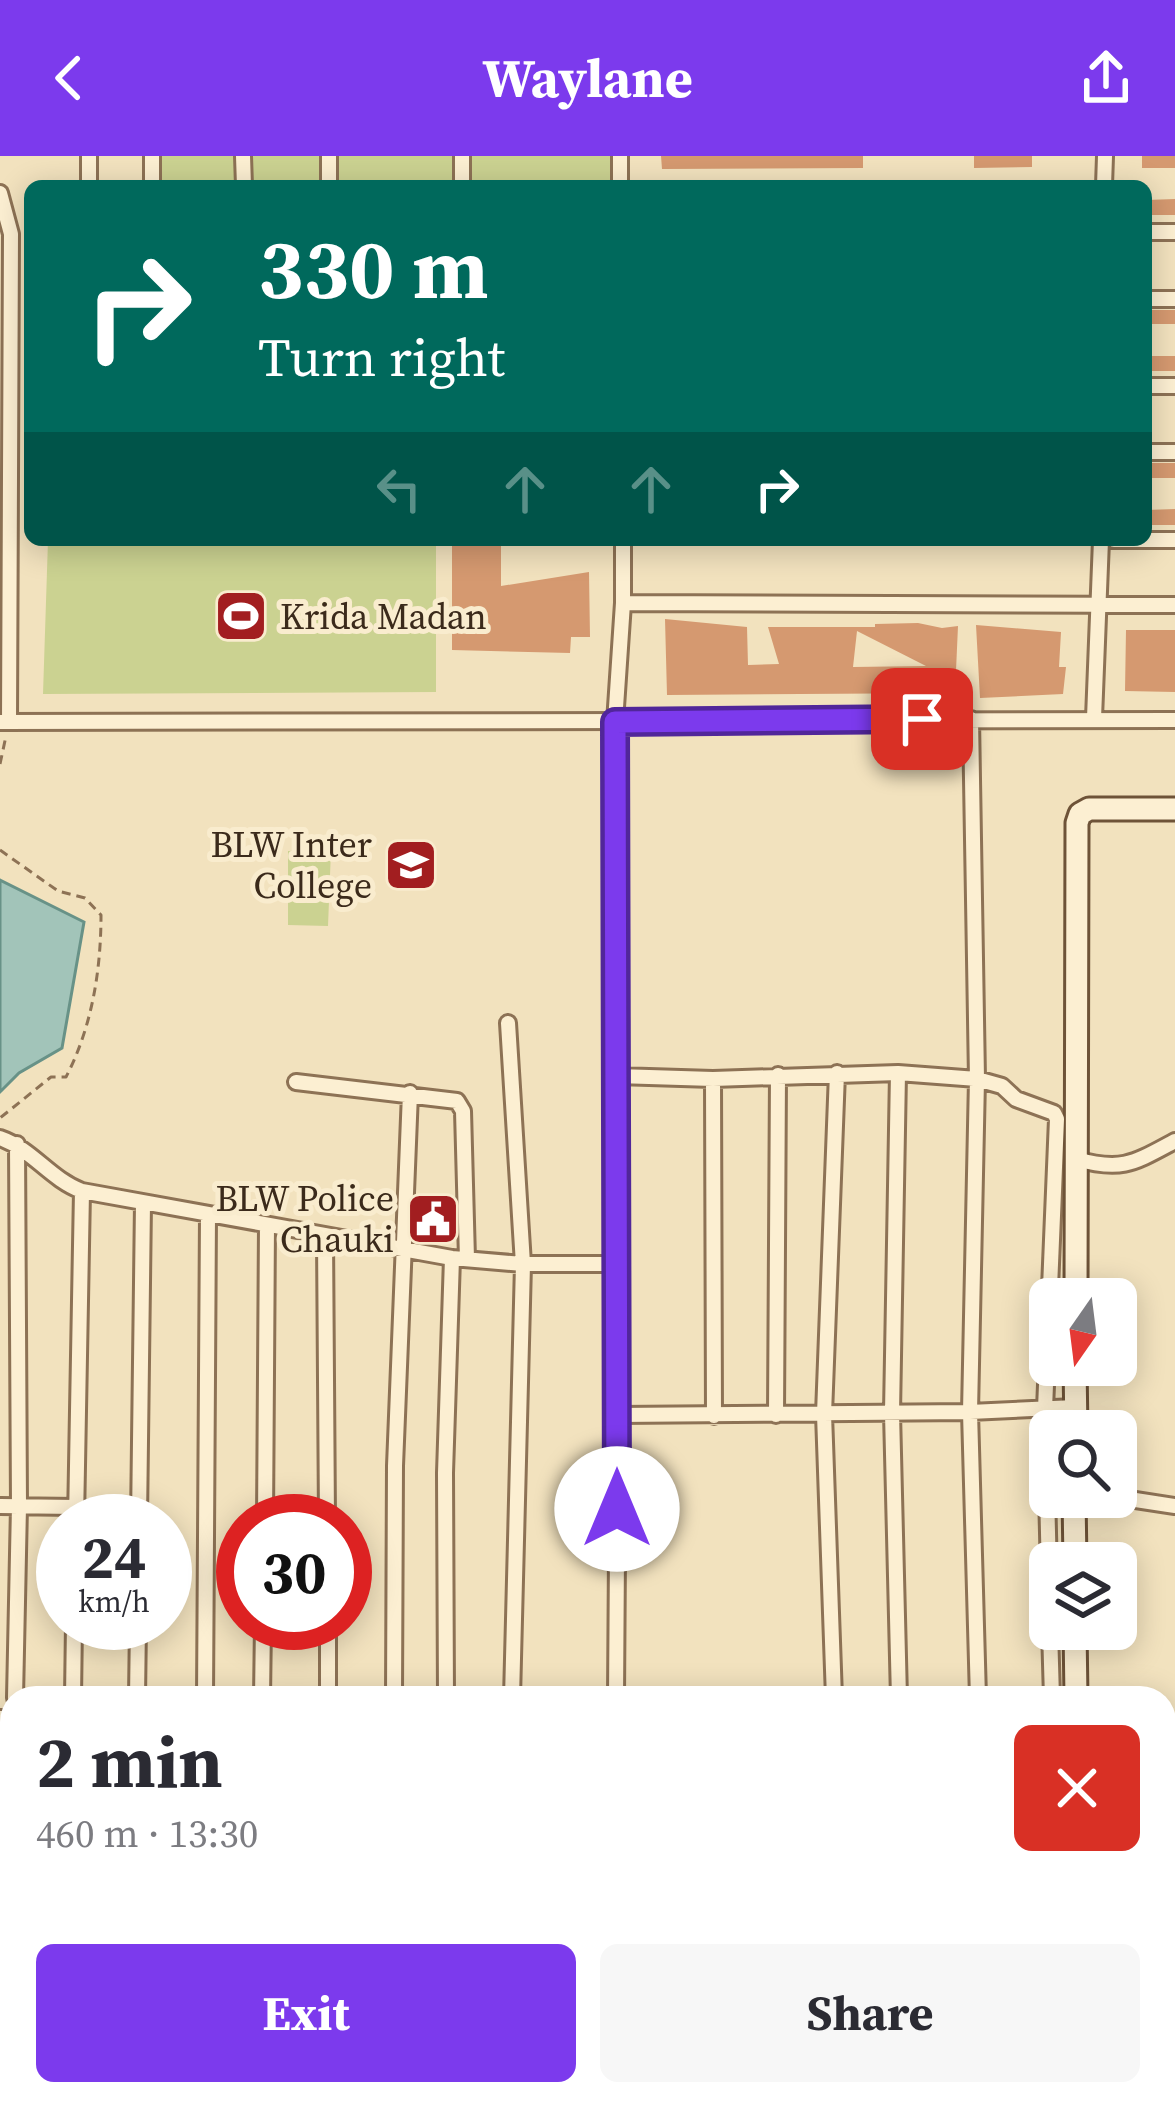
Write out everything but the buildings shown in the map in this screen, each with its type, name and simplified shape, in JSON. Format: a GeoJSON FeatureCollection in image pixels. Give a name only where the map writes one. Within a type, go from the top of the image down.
{"type":"FeatureCollection","features":[{"type":"Feature","properties":{"kind":"street"},"geometry":{"type":"LineString","coordinates":[[0,193],[11,234],[4,722],[1175,720]]}},
{"type":"Feature","properties":{"kind":"street"},"geometry":{"type":"LineString","coordinates":[[616,1686],[615,722],[622,546]]}},
{"type":"Feature","properties":{"kind":"street"},"geometry":{"type":"LineString","coordinates":[[1094,718],[1101,546]]}},
{"type":"Feature","properties":{"kind":"street"},"geometry":{"type":"LineString","coordinates":[[623,603],[1175,604]]}},
{"type":"Feature","properties":{"kind":"street"},"geometry":{"type":"LineString","coordinates":[[970,719],[977,1078],[970,1412],[979,1686]]}},
{"type":"Feature","properties":{"kind":"street"},"geometry":{"type":"LineString","coordinates":[[1076,1278],[1076,824],[1089,809],[1175,809]]}},
{"type":"Feature","properties":{"kind":"street"},"geometry":{"type":"LineString","coordinates":[[508,1024],[524,1264],[512,1686]]}},
{"type":"Feature","properties":{"kind":"street"},"geometry":{"type":"LineString","coordinates":[[617,1076],[712,1078],[838,1072],[977,1078],[1002,1086],[1016,1099],[1047,1110],[1057,1119],[1045,1409],[1048,1542]]}},
{"type":"Feature","properties":{"kind":"street"},"geometry":{"type":"LineString","coordinates":[[834,1686],[824,1414],[838,1072]]}},
{"type":"Feature","properties":{"kind":"street"},"geometry":{"type":"LineString","coordinates":[[898,1073],[892,1413],[899,1686]]}},
{"type":"Feature","properties":{"kind":"street"},"geometry":{"type":"LineString","coordinates":[[776,1415],[778,1075]]}},
{"type":"Feature","properties":{"kind":"street"},"geometry":{"type":"LineString","coordinates":[[712,1078],[714,1416]]}},
{"type":"Feature","properties":{"kind":"street"},"geometry":{"type":"LineString","coordinates":[[296,1082],[447,1097],[464,1111],[460,1259],[445,1474],[446,1686]]}},
{"type":"Feature","properties":{"kind":"street"},"geometry":{"type":"LineString","coordinates":[[394,1686],[400,1251],[410,1093]]}},
{"type":"Feature","properties":{"kind":"street"},"geometry":{"type":"LineString","coordinates":[[0,1138],[16,1144],[52,1176],[82,1192],[400,1251],[524,1264],[619,1264]]}},
{"type":"Feature","properties":{"kind":"street"},"geometry":{"type":"LineString","coordinates":[[1076,1159],[1103,1167],[1129,1166],[1175,1141]]}},
{"type":"Feature","properties":{"kind":"street"},"geometry":{"type":"LineString","coordinates":[[15,1686],[20,1506],[16,1144]]}},
{"type":"Feature","properties":{"kind":"street"},"geometry":{"type":"LineString","coordinates":[[76,1494],[82,1192]]}},
{"type":"Feature","properties":{"kind":"street"},"geometry":{"type":"LineString","coordinates":[[139,1494],[143,1203]]}},
{"type":"Feature","properties":{"kind":"street"},"geometry":{"type":"LineString","coordinates":[[205,1686],[208,1215]]}},
{"type":"Feature","properties":{"kind":"street"},"geometry":{"type":"LineString","coordinates":[[265,1494],[267,1225]]}},
{"type":"Feature","properties":{"kind":"street"},"geometry":{"type":"LineString","coordinates":[[325,1237],[327,1494]]}},
{"type":"Feature","properties":{"kind":"street"},"geometry":{"type":"LineString","coordinates":[[618,1415],[1045,1409],[1076,1407],[1076,1386]]}},
{"type":"Feature","properties":{"kind":"street"},"geometry":{"type":"LineString","coordinates":[[1137,1500],[1175,1506]]}},
{"type":"Feature","properties":{"kind":"street"},"geometry":{"type":"LineString","coordinates":[[0,1505],[36,1508]]}},
{"type":"Feature","properties":{"kind":"street"},"geometry":{"type":"LineString","coordinates":[[73,1686],[74,1650]]}},
{"type":"Feature","properties":{"kind":"street"},"geometry":{"type":"LineString","coordinates":[[137,1686],[138,1650]]}},
{"type":"Feature","properties":{"kind":"street"},"geometry":{"type":"LineString","coordinates":[[262,1686],[263,1650]]}},
{"type":"Feature","properties":{"kind":"street"},"geometry":{"type":"LineString","coordinates":[[328,1650],[328,1686]]}},
{"type":"Feature","properties":{"kind":"street"},"geometry":{"type":"LineString","coordinates":[[1051,1650],[1052,1686]]}},
{"type":"Feature","properties":{"kind":"street"},"geometry":{"type":"LineString","coordinates":[[1075,1650],[1076,1686]]}},
{"type":"Feature","properties":{"kind":"path"},"geometry":{"type":"LineString","coordinates":[[0,764],[4,722]]}},
{"type":"Feature","properties":{"kind":"path"},"geometry":{"type":"LineString","coordinates":[[0,850],[58,891],[85,898],[101,914],[92,1011],[76,1059],[67,1077],[51,1077],[0,1118]]}},
{"type":"Feature","properties":{"kind":"green space"},"geometry":{"type":"Polygon","coordinates":[[[156,156],[620,156],[620,180],[156,180],[156,156]]]}},
{"type":"Feature","properties":{"kind":"green space","name":"Krida Madan"},"geometry":{"type":"Polygon","coordinates":[[[48,546],[436,546],[436,692],[43,694],[48,546]]]}},
{"type":"Feature","properties":{"kind":"green space"},"geometry":{"type":"Polygon","coordinates":[[[331,850],[328,926],[288,925],[288,851],[331,850]]]}},
{"type":"Feature","properties":{"kind":"water"},"geometry":{"type":"Polygon","coordinates":[[[0,880],[84,922],[62,1048],[19,1073],[0,1092],[0,880]]]}},
{"type":"Feature","properties":{"kind":"place","name":"Krida Madan"},"geometry":{"type":"Point","coordinates":[241,616]}},
{"type":"Feature","properties":{"kind":"place","name":"BLW Inter College"},"geometry":{"type":"Point","coordinates":[411,865]}},
{"type":"Feature","properties":{"kind":"place","name":"BLW Police Chauki"},"geometry":{"type":"Point","coordinates":[433,1219]}},
{"type":"Feature","properties":{"kind":"route"},"geometry":{"type":"LineString","coordinates":[[617,1509],[615,722],[922,719]]}}]}
